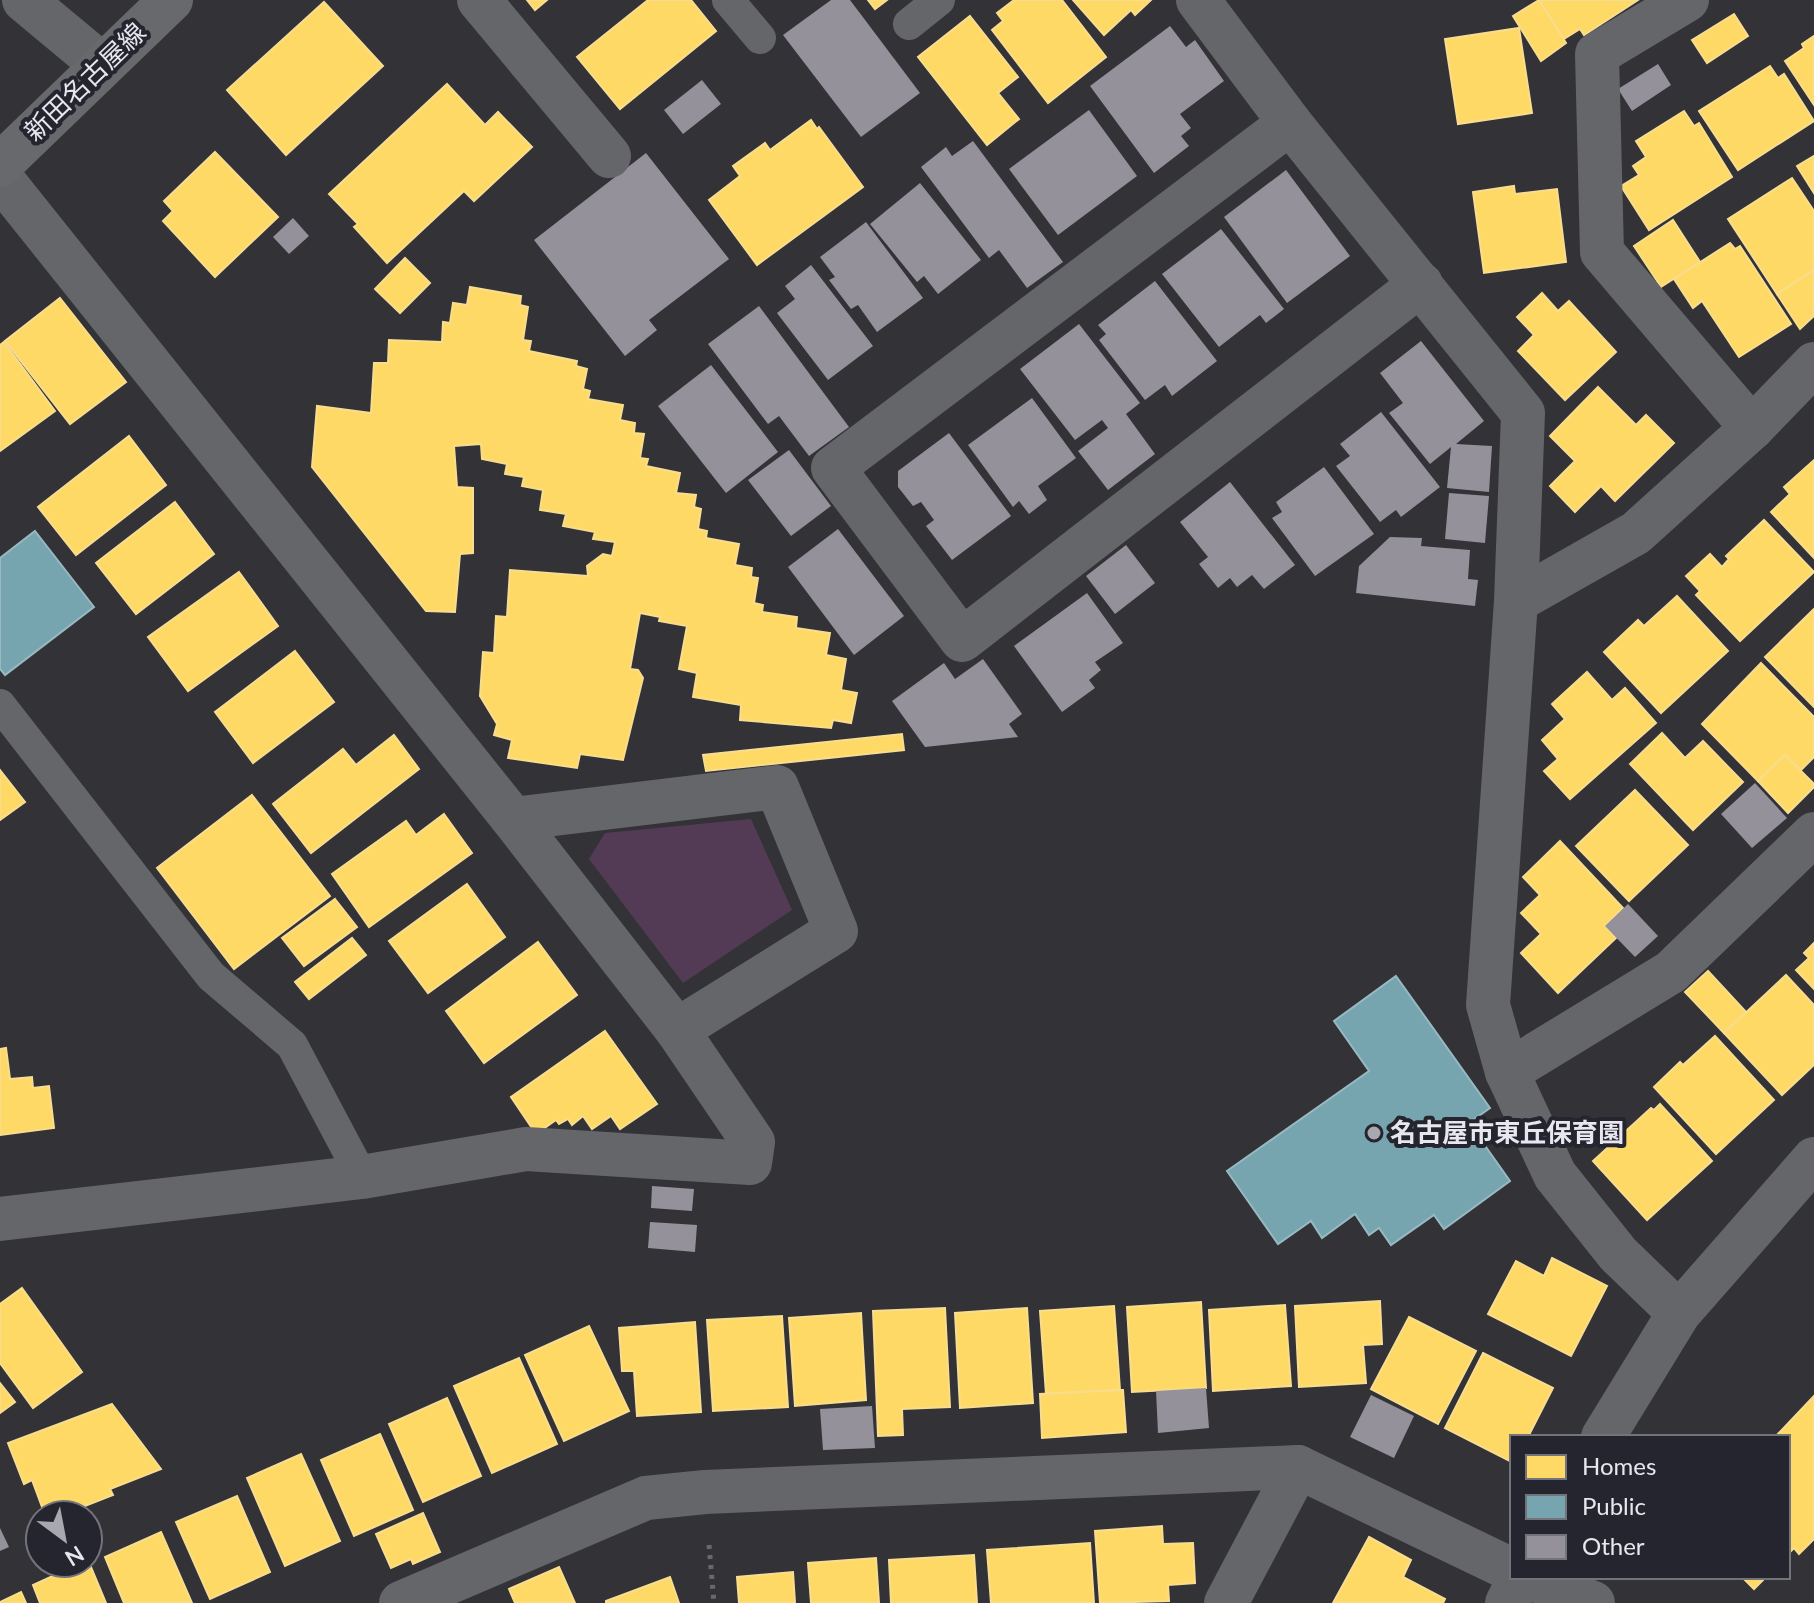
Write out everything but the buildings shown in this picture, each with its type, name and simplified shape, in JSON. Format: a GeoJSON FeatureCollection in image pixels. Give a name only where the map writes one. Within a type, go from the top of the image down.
{"type":"FeatureCollection","features":[{"type":"Feature","properties":{"kind":"main road","name":"新田名古屋線"},"geometry":{"type":"LineString","coordinates":[[0,165],[171,0]]}},
{"type":"Feature","properties":{"kind":"street"},"geometry":{"type":"LineString","coordinates":[[24,0],[102,65]]}},
{"type":"Feature","properties":{"kind":"street"},"geometry":{"type":"LineString","coordinates":[[479,0],[609,156]]}},
{"type":"Feature","properties":{"kind":"street"},"geometry":{"type":"LineString","coordinates":[[1198,0],[1290,123],[1523,413],[1516,601],[1488,1005],[1507,1072],[1555,1175],[1618,1254],[1679,1313]]}},
{"type":"Feature","properties":{"kind":"street"},"geometry":{"type":"LineString","coordinates":[[1687,0],[1597,54],[1602,252],[1752,428]]}},
{"type":"Feature","properties":{"kind":"street"},"geometry":{"type":"LineString","coordinates":[[1290,123],[833,468],[962,640],[1421,284]]}},
{"type":"Feature","properties":{"kind":"street"},"geometry":{"type":"LineString","coordinates":[[0,177],[513,819],[677,1030],[753,1142],[750,1163],[526,1149],[362,1177],[0,1219]]}},
{"type":"Feature","properties":{"kind":"street"},"geometry":{"type":"LineString","coordinates":[[1516,601],[1636,533],[1752,428],[1814,364]]}},
{"type":"Feature","properties":{"kind":"street"},"geometry":{"type":"LineString","coordinates":[[513,819],[777,787],[836,931],[677,1030]]}},
{"type":"Feature","properties":{"kind":"street"},"geometry":{"type":"LineString","coordinates":[[1507,1072],[1671,972],[1814,834]]}},
{"type":"Feature","properties":{"kind":"street"},"geometry":{"type":"LineString","coordinates":[[1604,1435],[1679,1313],[1814,1159]]}},
{"type":"Feature","properties":{"kind":"street"},"geometry":{"type":"LineString","coordinates":[[1226,1603],[1298,1467]]}},
{"type":"Feature","properties":{"kind":"street"},"geometry":{"type":"LineString","coordinates":[[401,1603],[646,1498],[705,1492],[1298,1467],[1510,1569]]}},
{"type":"Feature","properties":{"kind":"street"},"geometry":{"type":"LineString","coordinates":[[1507,1603],[1519,1579]]}},
{"type":"Feature","properties":{"kind":"street"},"geometry":{"type":"LineString","coordinates":[[1533,1579],[1593,1603]]}},
{"type":"Feature","properties":{"kind":"lane"},"geometry":{"type":"LineString","coordinates":[[728,0],[760,38]]}},
{"type":"Feature","properties":{"kind":"lane"},"geometry":{"type":"LineString","coordinates":[[909,24],[939,0]]}},
{"type":"Feature","properties":{"kind":"lane"},"geometry":{"type":"LineString","coordinates":[[0,705],[211,976],[292,1045],[362,1177]]}},
{"type":"Feature","properties":{"kind":"shaded area"},"geometry":{"type":"Polygon","coordinates":[[[751,819],[792,910],[683,983],[589,859],[605,833],[751,819]]]}},
{"type":"Feature","properties":{"kind":"place","name":"名古屋市東丘保育園"},"geometry":{"type":"Point","coordinates":[1374,1133]}}]}
